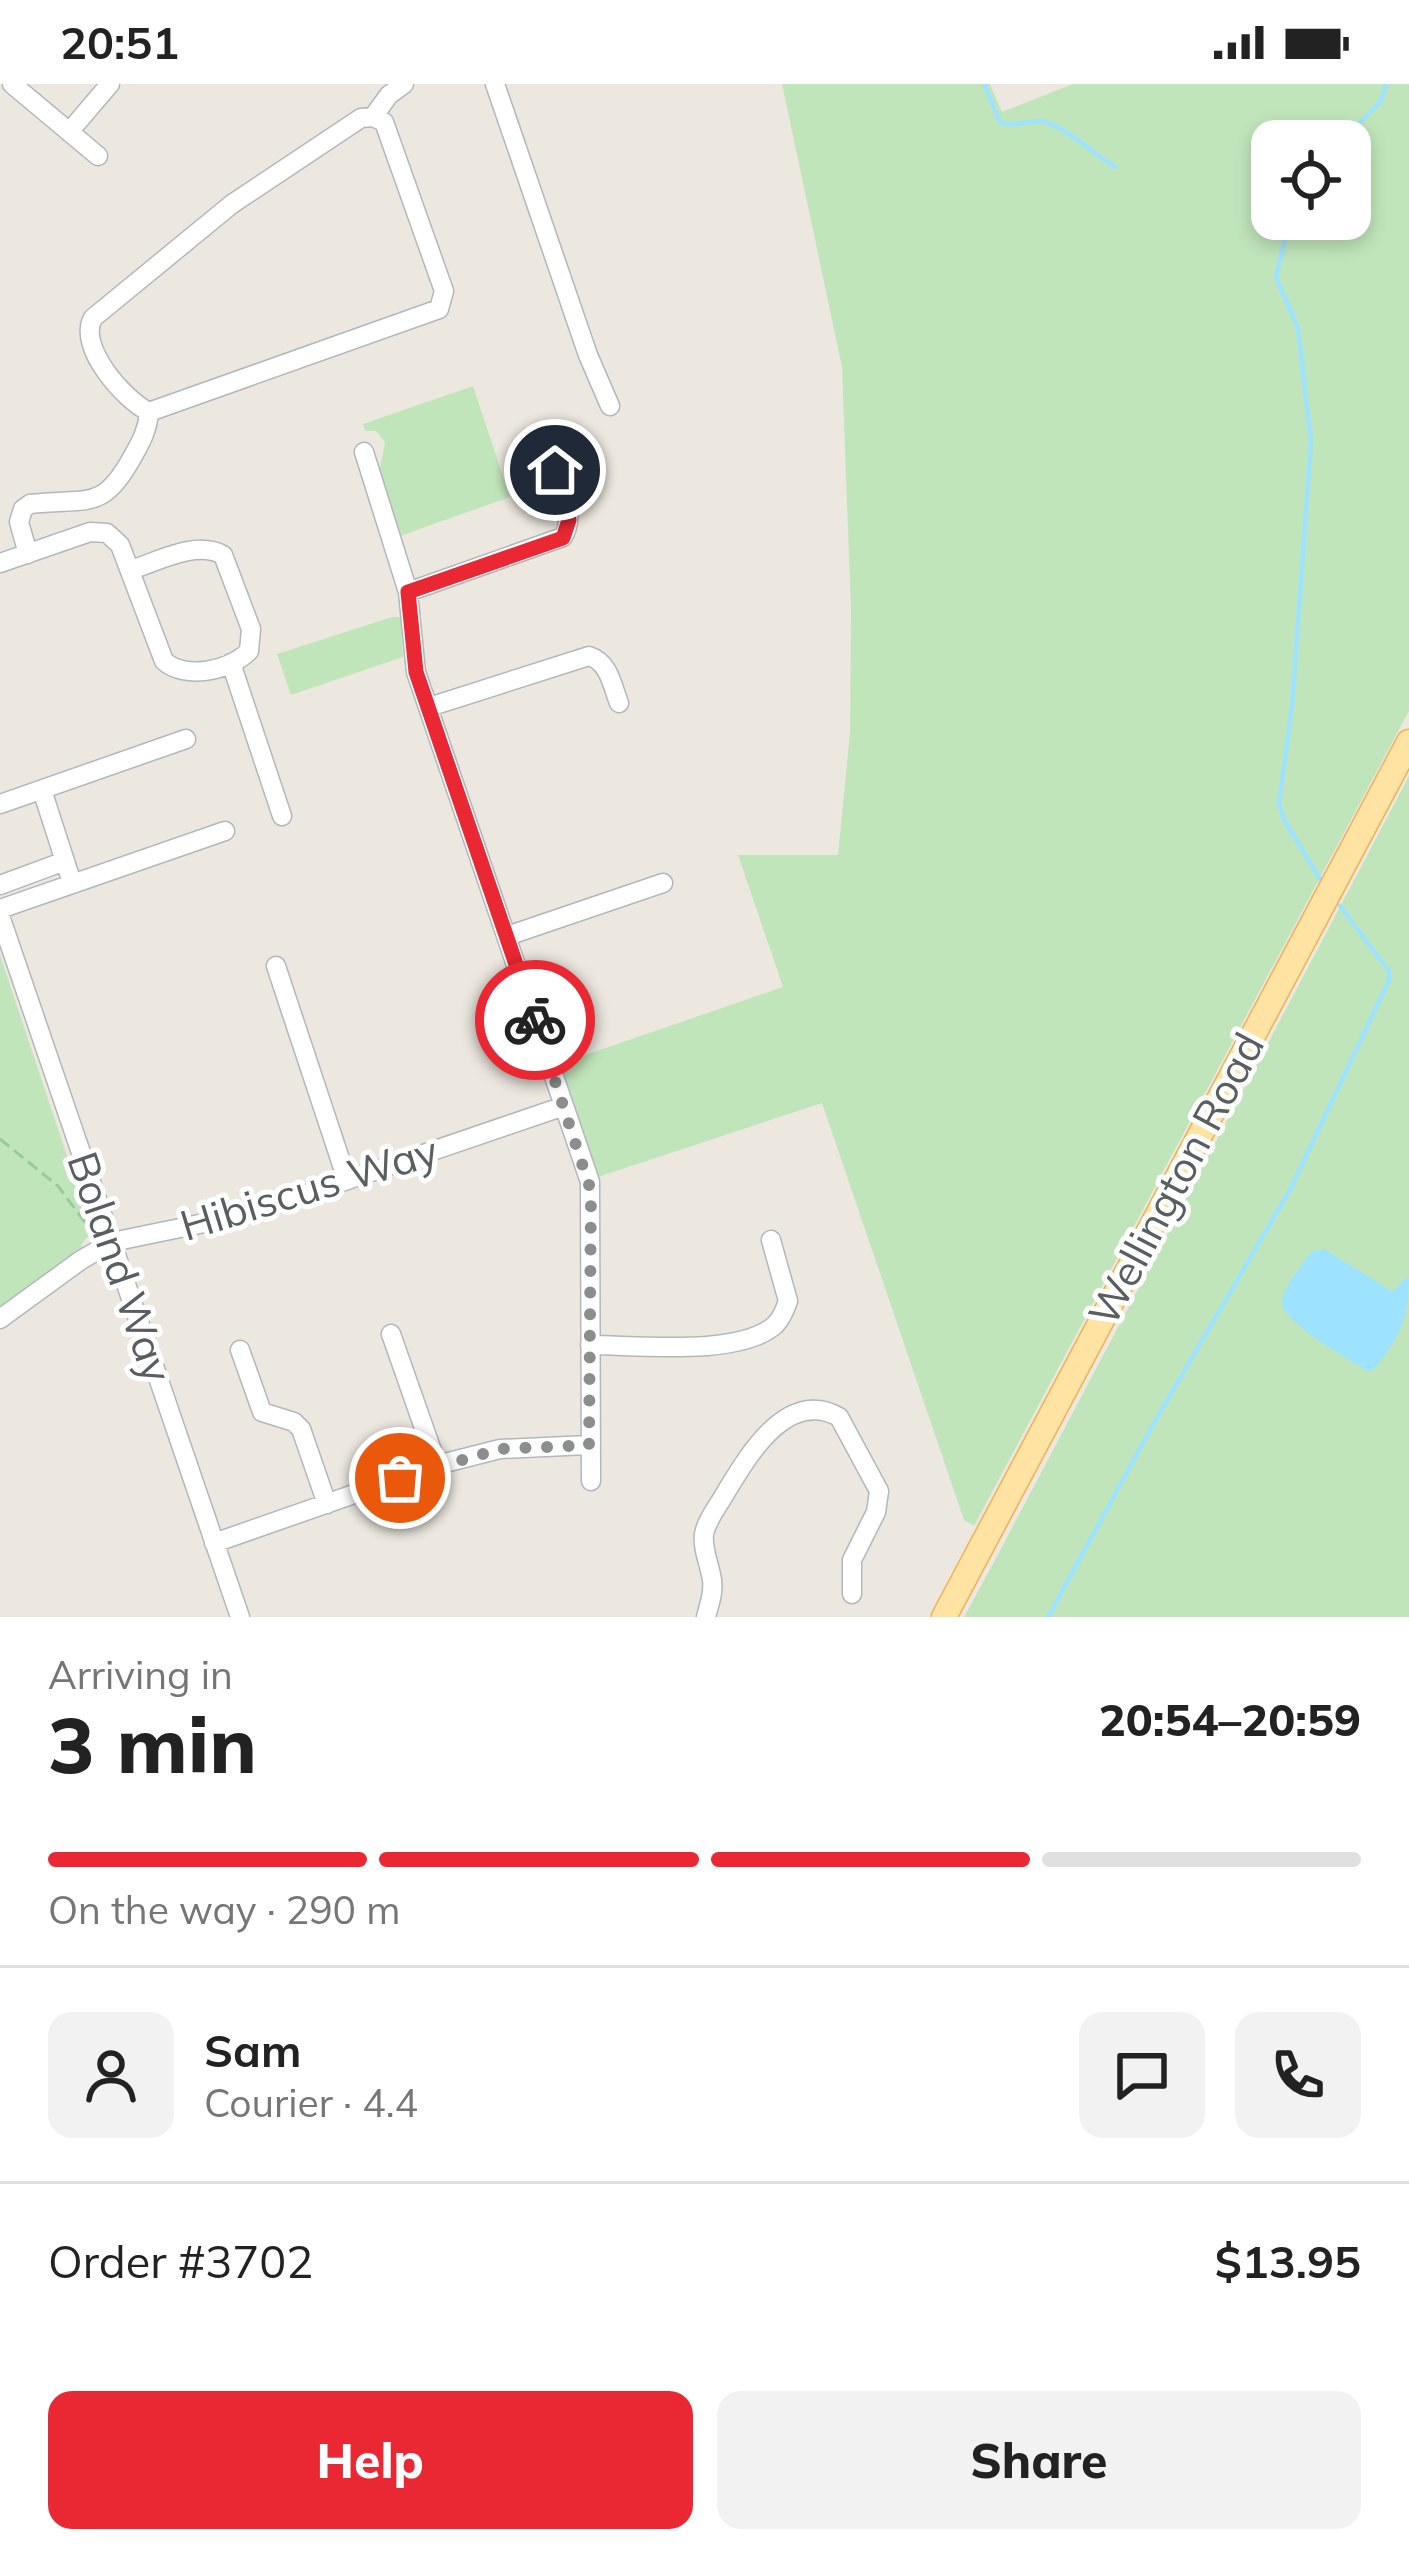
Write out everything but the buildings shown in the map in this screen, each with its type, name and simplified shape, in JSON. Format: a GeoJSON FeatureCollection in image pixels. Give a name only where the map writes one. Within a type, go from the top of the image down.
{"type":"FeatureCollection","features":[{"type":"Feature","properties":{"kind":"main road","name":"Wellington Road"},"geometry":{"type":"LineString","coordinates":[[944,1617],[1409,742]]}},
{"type":"Feature","properties":{"kind":"street"},"geometry":{"type":"LineString","coordinates":[[12,84],[98,156]]}},
{"type":"Feature","properties":{"kind":"street"},"geometry":{"type":"LineString","coordinates":[[69,132],[110,84]]}},
{"type":"Feature","properties":{"kind":"street"},"geometry":{"type":"LineString","coordinates":[[373,117],[388,126],[444,291],[439,309],[149,412],[130,401],[90,344],[87,329],[93,318],[246,194],[354,122],[373,117],[404,84]]}},
{"type":"Feature","properties":{"kind":"street"},"geometry":{"type":"LineString","coordinates":[[495,84],[610,406]]}},
{"type":"Feature","properties":{"kind":"street"},"geometry":{"type":"LineString","coordinates":[[28,554],[20,522],[22,509],[34,503],[99,498],[113,490],[145,435],[149,412]]}},
{"type":"Feature","properties":{"kind":"street"},"geometry":{"type":"LineString","coordinates":[[408,592],[563,538],[569,527],[567,507],[542,434]]}},
{"type":"Feature","properties":{"kind":"street"},"geometry":{"type":"LineString","coordinates":[[364,452],[408,592],[416,672],[591,1191],[591,1481]]}},
{"type":"Feature","properties":{"kind":"street"},"geometry":{"type":"LineString","coordinates":[[0,563],[102,532],[112,536],[131,569],[169,667],[200,671],[231,663],[249,651],[252,636],[223,555],[199,549],[131,569]]}},
{"type":"Feature","properties":{"kind":"street"},"geometry":{"type":"LineString","coordinates":[[428,707],[589,656],[607,671],[619,703]]}},
{"type":"Feature","properties":{"kind":"street"},"geometry":{"type":"LineString","coordinates":[[231,663],[282,816]]}},
{"type":"Feature","properties":{"kind":"street"},"geometry":{"type":"LineString","coordinates":[[0,804],[186,739]]}},
{"type":"Feature","properties":{"kind":"street"},"geometry":{"type":"LineString","coordinates":[[42,790],[72,884]]}},
{"type":"Feature","properties":{"kind":"street"},"geometry":{"type":"LineString","coordinates":[[0,913],[225,831]]}},
{"type":"Feature","properties":{"kind":"street"},"geometry":{"type":"LineString","coordinates":[[0,884],[65,861]]}},
{"type":"Feature","properties":{"kind":"street"},"geometry":{"type":"LineString","coordinates":[[506,936],[663,883]]}},
{"type":"Feature","properties":{"kind":"street","name":"Boland Way"},"geometry":{"type":"LineString","coordinates":[[0,913],[103,1237],[240,1617]]}},
{"type":"Feature","properties":{"kind":"street"},"geometry":{"type":"LineString","coordinates":[[276,966],[347,1180]]}},
{"type":"Feature","properties":{"kind":"street","name":"Hibiscus Way"},"geometry":{"type":"LineString","coordinates":[[0,1319],[93,1252],[103,1237],[228,1220],[564,1106]]}},
{"type":"Feature","properties":{"kind":"street"},"geometry":{"type":"LineString","coordinates":[[590,1346],[705,1345],[773,1327],[788,1300],[770,1240]]}},
{"type":"Feature","properties":{"kind":"street"},"geometry":{"type":"LineString","coordinates":[[392,1334],[437,1465]]}},
{"type":"Feature","properties":{"kind":"street"},"geometry":{"type":"LineString","coordinates":[[240,1351],[259,1407],[301,1429],[327,1504]]}},
{"type":"Feature","properties":{"kind":"street"},"geometry":{"type":"LineString","coordinates":[[706,1617],[713,1587],[704,1543],[710,1518],[755,1444],[770,1428],[810,1413],[828,1411],[839,1417],[879,1491],[876,1512],[852,1560],[852,1594]]}},
{"type":"Feature","properties":{"kind":"street"},"geometry":{"type":"LineString","coordinates":[[214,1543],[437,1465],[500,1449],[589,1445]]}},
{"type":"Feature","properties":{"kind":"path"},"geometry":{"type":"LineString","coordinates":[[0,1139],[58,1186],[103,1237]]}},
{"type":"Feature","properties":{"kind":"green space"},"geometry":{"type":"Polygon","coordinates":[[[782,84],[990,84],[1002,112],[1073,84],[1409,84],[1409,711],[974,1526],[964,1520],[822,1103],[598,1177],[559,1064],[783,987],[738,855],[838,855],[850,733],[851,611],[842,367],[782,84]]]}},
{"type":"Feature","properties":{"kind":"green space"},"geometry":{"type":"Polygon","coordinates":[[[473,386],[510,497],[400,536],[379,474],[385,442],[376,431],[365,431],[363,424],[473,386]]]}},
{"type":"Feature","properties":{"kind":"green space"},"geometry":{"type":"Polygon","coordinates":[[[401,617],[403,657],[291,695],[277,654],[401,617]]]}},
{"type":"Feature","properties":{"kind":"green space"},"geometry":{"type":"Polygon","coordinates":[[[1409,776],[1409,1617],[964,1617],[994,1562],[1409,776]]]}},
{"type":"Feature","properties":{"kind":"green space"},"geometry":{"type":"Polygon","coordinates":[[[0,955],[92,1231],[83,1249],[0,1311],[0,955]]]}},
{"type":"Feature","properties":{"kind":"water"},"geometry":{"type":"Polygon","coordinates":[[[1324,1249],[1393,1292],[1405,1278],[1409,1280],[1400,1329],[1373,1370],[1317,1339],[1284,1309],[1282,1301],[1294,1275],[1311,1252],[1324,1249]]]}},
{"type":"Feature","properties":{"kind":"waterway"},"geometry":{"type":"LineString","coordinates":[[984,84],[1000,122],[1048,123],[1115,167]]}},
{"type":"Feature","properties":{"kind":"waterway"},"geometry":{"type":"LineString","coordinates":[[1362,120],[1381,101],[1386,84]]}},
{"type":"Feature","properties":{"kind":"waterway"},"geometry":{"type":"LineString","coordinates":[[1285,240],[1276,277],[1298,328],[1311,442],[1292,706],[1279,803],[1284,820],[1320,879]]}},
{"type":"Feature","properties":{"kind":"waterway"},"geometry":{"type":"LineString","coordinates":[[1048,1617],[1291,1188],[1389,980],[1389,971],[1340,906]]}},
{"type":"Feature","properties":{"kind":"way so far"},"geometry":{"type":"LineString","coordinates":[[400,1478],[500,1449],[589,1445],[591,1191],[535,1020]]}},
{"type":"Feature","properties":{"kind":"route"},"geometry":{"type":"LineString","coordinates":[[535,1020],[416,672],[408,592],[563,538],[569,520],[555,470]]}}]}
